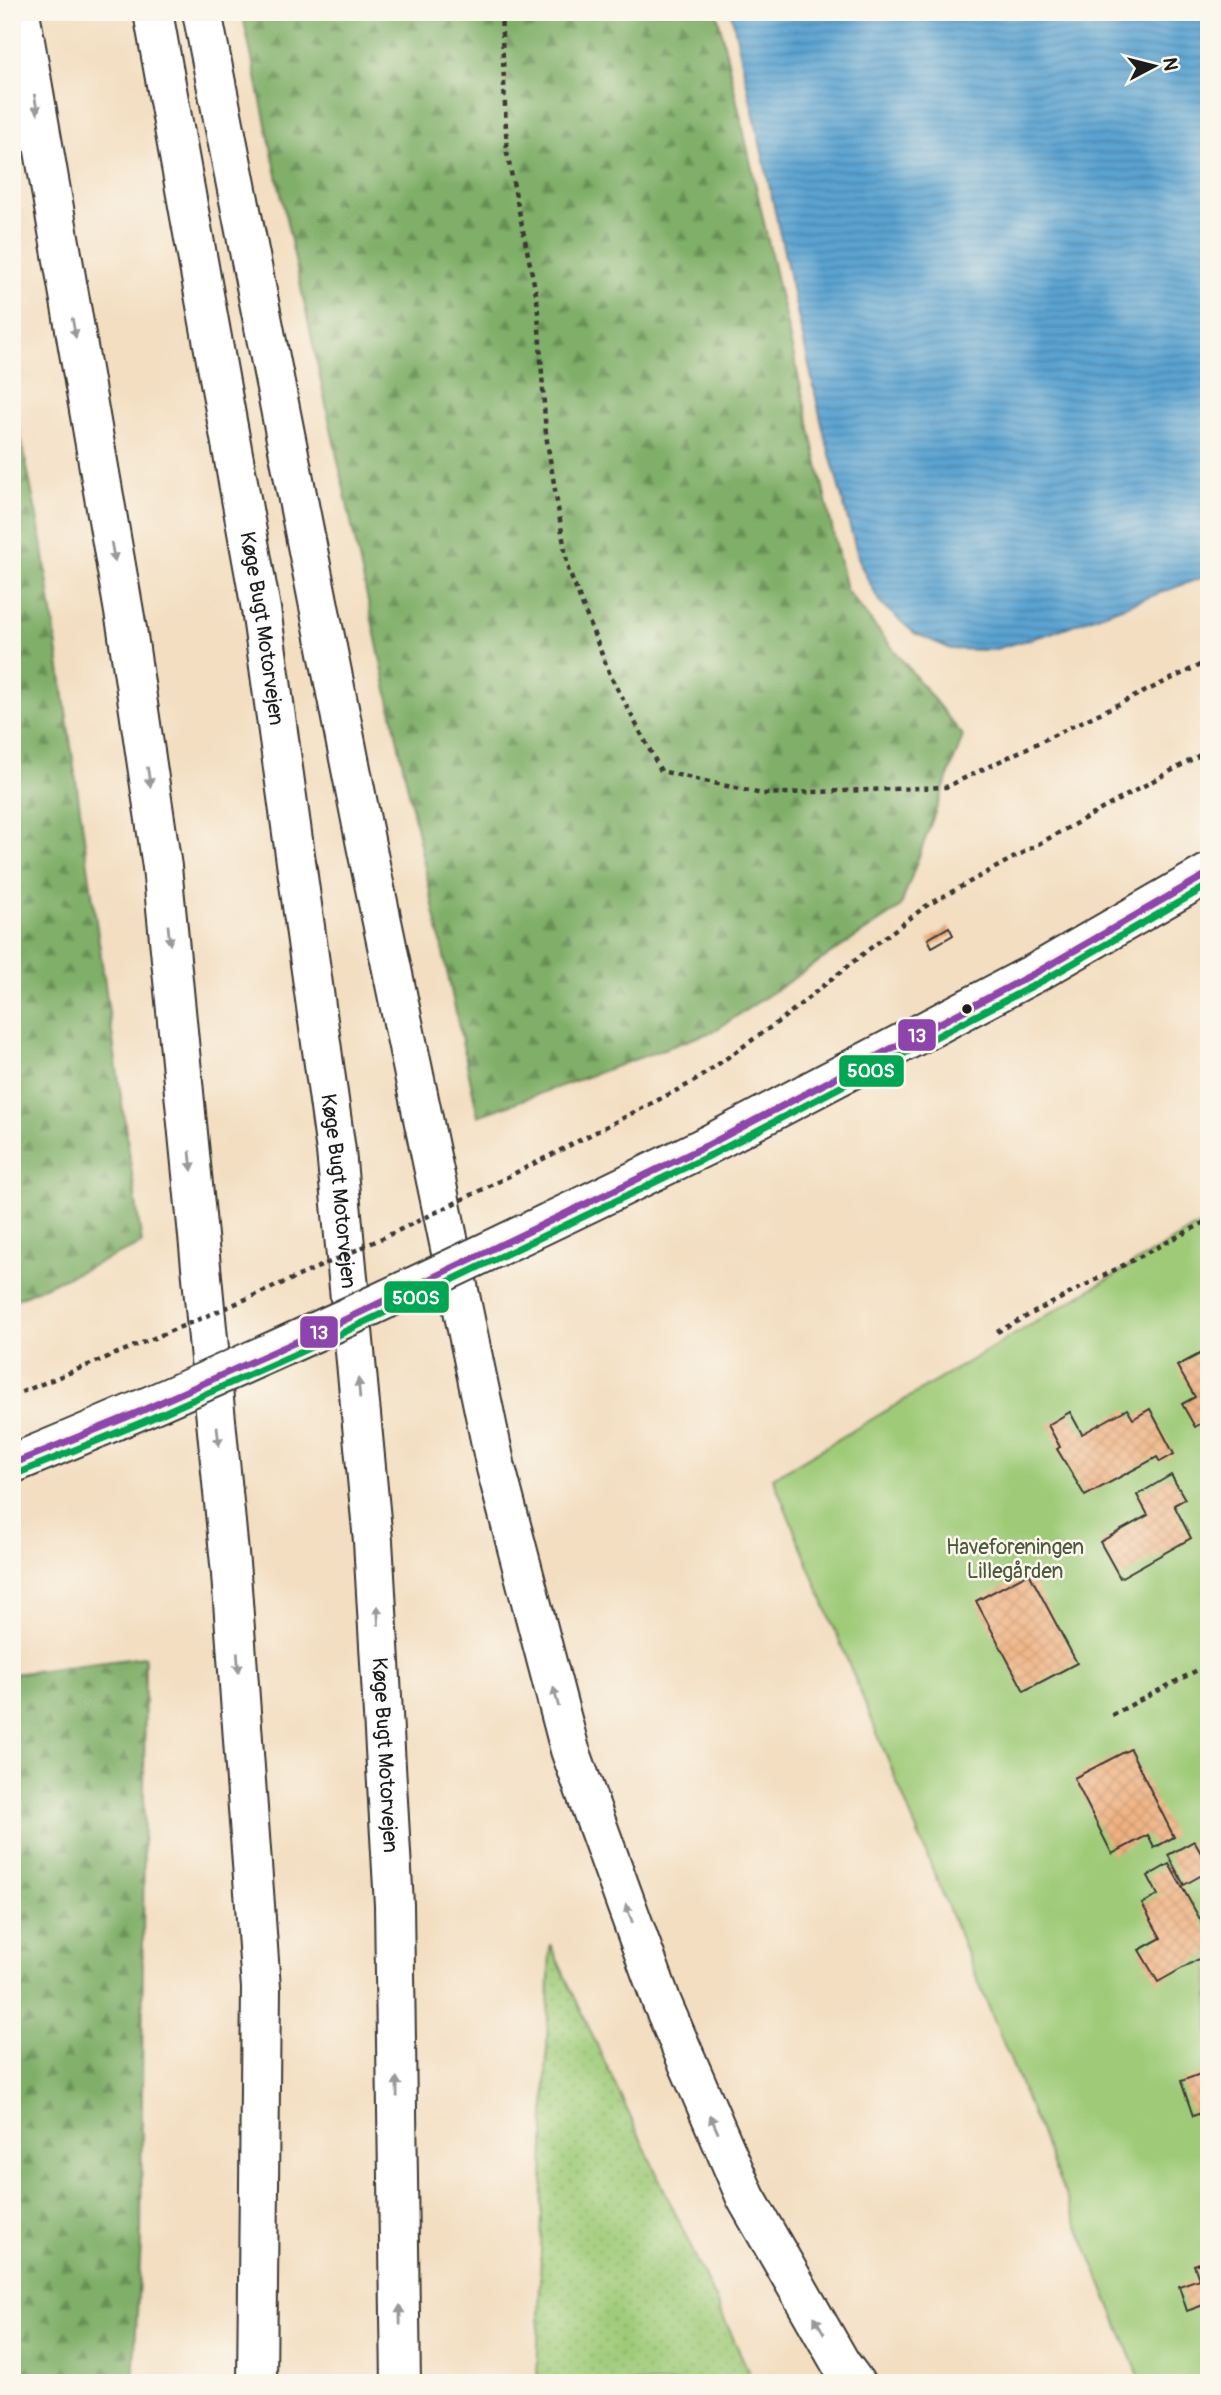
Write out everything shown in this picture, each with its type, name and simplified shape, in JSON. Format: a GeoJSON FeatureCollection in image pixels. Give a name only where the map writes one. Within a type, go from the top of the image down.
{"type":"FeatureCollection","features":[{"type":"Feature","properties":{"kind":"main road"},"geometry":{"type":"LineString","coordinates":[[20,12],[127,629],[155,814],[166,908],[231,1574],[261,1988],[257,2383]]}},
{"type":"Feature","properties":{"kind":"main road","name":"Køge Bugt Motorvejen"},"geometry":{"type":"LineString","coordinates":[[153,12],[261,609],[336,1152],[373,1541],[394,1905],[401,2383]]}},
{"type":"Feature","properties":{"kind":"main road"},"geometry":{"type":"LineString","coordinates":[[202,12],[366,845],[496,1468],[570,1750],[662,2003],[746,2198],[841,2364],[855,2383]]}},
{"type":"Feature","properties":{"kind":"main road"},"geometry":{"type":"LineString","coordinates":[[12,1464],[139,1412],[334,1325],[706,1146],[1040,971],[1209,873]]}},
{"type":"Feature","properties":{"kind":"path"},"geometry":{"type":"LineString","coordinates":[[501,12],[507,153],[537,298],[546,435],[568,569],[611,677],[661,771],[762,794],[946,787],[1200,665],[1209,668]]}},
{"type":"Feature","properties":{"kind":"path"},"geometry":{"type":"LineString","coordinates":[[12,1396],[323,1265],[539,1162],[693,1082],[782,1019],[926,906],[1209,750]]}},
{"type":"Feature","properties":{"kind":"path"},"geometry":{"type":"LineString","coordinates":[[997,1332],[1209,1220]]}},
{"type":"Feature","properties":{"kind":"path"},"geometry":{"type":"LineString","coordinates":[[1112,1715],[1209,1664]]}},
{"type":"Feature","properties":{"kind":"green space"},"geometry":{"type":"Polygon","coordinates":[[[242,12],[717,12],[846,590],[963,736],[900,908],[714,1031],[478,1116],[242,12]]]}},
{"type":"Feature","properties":{"kind":"green space"},"geometry":{"type":"Polygon","coordinates":[[[12,393],[42,542],[142,1244],[12,1301],[12,393]]]}},
{"type":"Feature","properties":{"kind":"green space","name":"Haveforeningen Lillegården"},"geometry":{"type":"Polygon","coordinates":[[[1209,1219],[1209,2383],[1142,2383],[773,1478],[1209,1219]]]}},
{"type":"Feature","properties":{"kind":"green space"},"geometry":{"type":"Polygon","coordinates":[[[145,1657],[141,2244],[133,2383],[12,2383],[12,1674],[145,1657]]]}},
{"type":"Feature","properties":{"kind":"green space"},"geometry":{"type":"Polygon","coordinates":[[[550,1944],[754,2383],[537,2383],[550,1944]]]}},
{"type":"Feature","properties":{"kind":"water"},"geometry":{"type":"Polygon","coordinates":[[[731,12],[1209,12],[1209,575],[1048,634],[992,650],[951,649],[914,633],[880,603],[860,564],[823,429],[731,12]]]}},
{"type":"Feature","properties":{"kind":"building"},"geometry":{"type":"Polygon","coordinates":[[[949,927],[953,935],[932,947],[928,939],[949,927]]]}},
{"type":"Feature","properties":{"kind":"building"},"geometry":{"type":"Polygon","coordinates":[[[1209,1349],[1209,1419],[1195,1427],[1182,1404],[1195,1397],[1177,1366],[1209,1349]]]}},
{"type":"Feature","properties":{"kind":"building"},"geometry":{"type":"Polygon","coordinates":[[[1127,1409],[1133,1419],[1150,1409],[1174,1454],[1160,1462],[1157,1457],[1085,1496],[1057,1449],[1060,1447],[1048,1425],[1070,1412],[1082,1434],[1127,1409]]]}},
{"type":"Feature","properties":{"kind":"building"},"geometry":{"type":"Polygon","coordinates":[[[1171,1475],[1185,1499],[1174,1505],[1191,1538],[1120,1578],[1100,1542],[1148,1515],[1137,1495],[1171,1475]]]}},
{"type":"Feature","properties":{"kind":"building"},"geometry":{"type":"Polygon","coordinates":[[[1029,1573],[1077,1663],[1024,1691],[976,1601],[1029,1573]]]}},
{"type":"Feature","properties":{"kind":"building"},"geometry":{"type":"Polygon","coordinates":[[[1130,1749],[1174,1837],[1154,1848],[1148,1835],[1112,1854],[1074,1778],[1130,1749]]]}},
{"type":"Feature","properties":{"kind":"building"},"geometry":{"type":"Polygon","coordinates":[[[1194,1841],[1209,1871],[1184,1885],[1168,1855],[1194,1841]]]}},
{"type":"Feature","properties":{"kind":"building"},"geometry":{"type":"Polygon","coordinates":[[[1169,1864],[1209,1935],[1209,1953],[1158,1982],[1139,1950],[1161,1938],[1142,1904],[1158,1895],[1148,1876],[1169,1864]]]}},
{"type":"Feature","properties":{"kind":"building"},"geometry":{"type":"Polygon","coordinates":[[[1209,2071],[1209,2110],[1193,2116],[1181,2081],[1209,2071]]]}},
{"type":"Feature","properties":{"kind":"building"},"geometry":{"type":"Polygon","coordinates":[[[1209,2260],[1209,2303],[1187,2311],[1179,2286],[1199,2279],[1194,2265],[1209,2260]]]}},
{"type":"Feature","properties":{"kind":"transit line","name":"13"},"geometry":{"type":"LineString","coordinates":[[12,1464],[139,1412],[334,1325],[706,1146],[1039,971],[1209,873]]}},
{"type":"Feature","properties":{"kind":"transit line","name":"500S"},"geometry":{"type":"LineString","coordinates":[[16,1474],[143,1422],[338,1335],[711,1155],[1044,980],[1209,885]]}}]}
